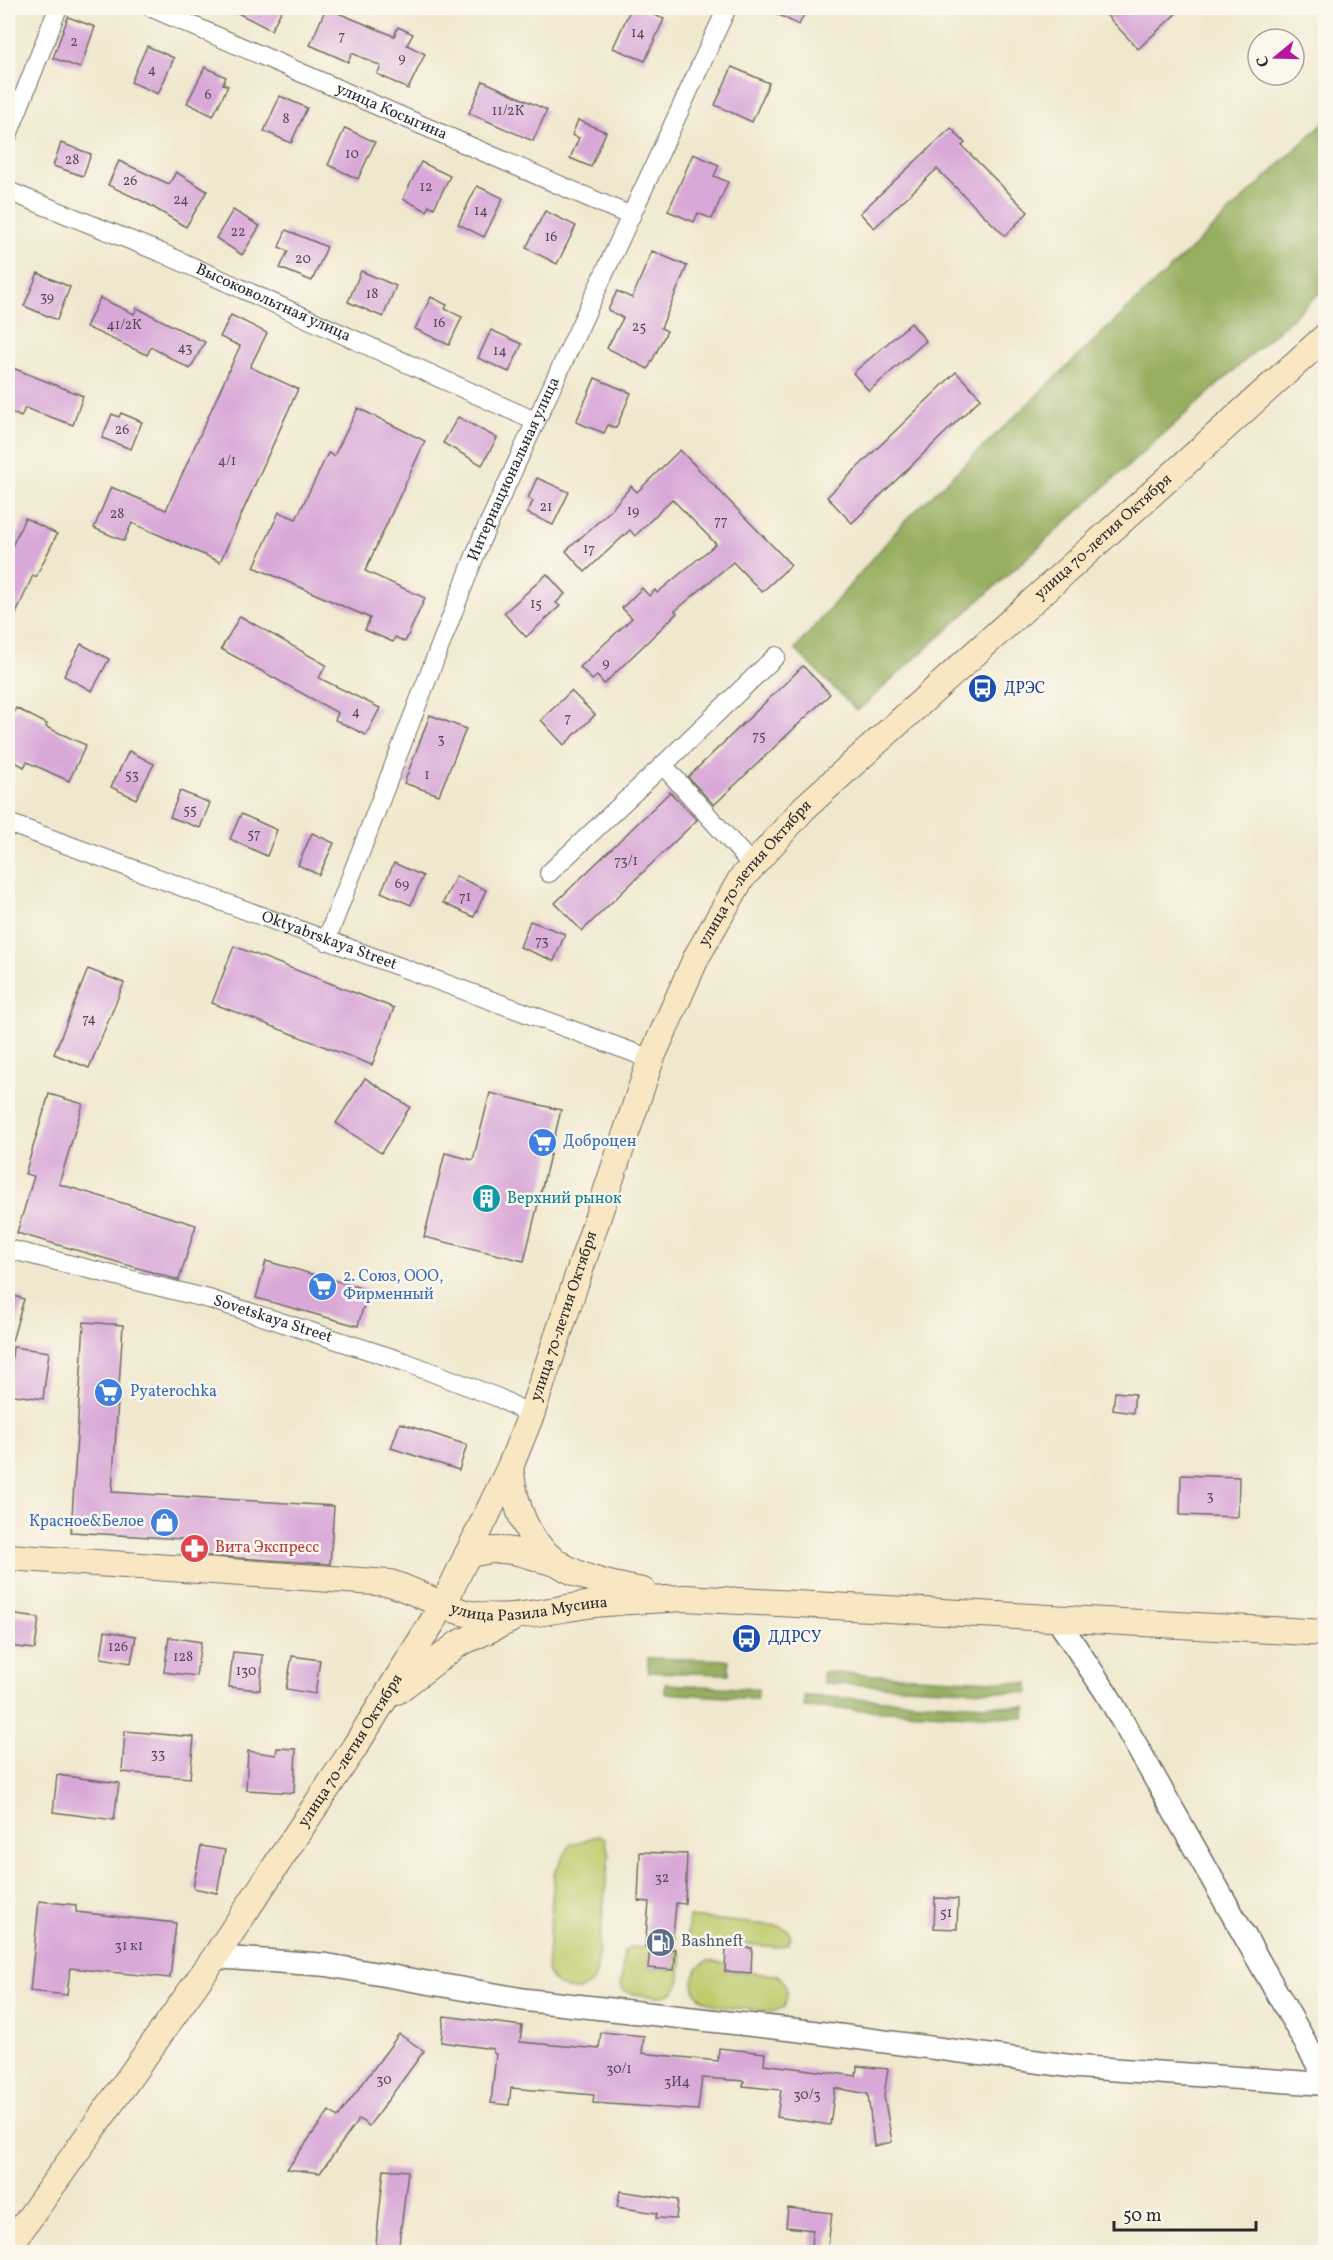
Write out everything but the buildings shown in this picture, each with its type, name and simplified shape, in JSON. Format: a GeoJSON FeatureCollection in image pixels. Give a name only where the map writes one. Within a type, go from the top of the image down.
{"type":"FeatureCollection","features":[{"type":"Feature","properties":{"kind":"main road","name":"улица 70-летия Октября"},"geometry":{"type":"LineString","coordinates":[[8,2248],[215,1957],[383,1702],[443,1605],[510,1467],[531,1415],[651,1059],[697,956],[741,879],[804,808],[1326,336]]}},
{"type":"Feature","properties":{"kind":"main road"},"geometry":{"type":"LineString","coordinates":[[510,1467],[514,1499],[524,1523],[537,1545],[557,1564]]}},
{"type":"Feature","properties":{"kind":"main road"},"geometry":{"type":"LineString","coordinates":[[467,1555],[489,1548],[513,1549],[609,1585],[685,1598]]}},
{"type":"Feature","properties":{"kind":"main road","name":"улица Разила Мусина"},"geometry":{"type":"LineString","coordinates":[[8,1557],[390,1583],[411,1589],[443,1605],[467,1613],[522,1615],[594,1604],[685,1598],[1326,1633]]}},
{"type":"Feature","properties":{"kind":"main road"},"geometry":{"type":"LineString","coordinates":[[383,1702],[458,1644],[522,1615]]}},
{"type":"Feature","properties":{"kind":"street"},"geometry":{"type":"LineString","coordinates":[[8,135],[58,8]]}},
{"type":"Feature","properties":{"kind":"street","name":"улица Косыгина"},"geometry":{"type":"LineString","coordinates":[[152,8],[631,216]]}},
{"type":"Feature","properties":{"kind":"street","name":"Интернациональная улица"},"geometry":{"type":"LineString","coordinates":[[326,941],[481,540],[631,216],[723,9]]}},
{"type":"Feature","properties":{"kind":"street","name":"Высоковольтная улица"},"geometry":{"type":"LineString","coordinates":[[8,191],[162,253],[535,421]]}},
{"type":"Feature","properties":{"kind":"street"},"geometry":{"type":"LineString","coordinates":[[549,873],[776,656]]}},
{"type":"Feature","properties":{"kind":"street"},"geometry":{"type":"LineString","coordinates":[[663,765],[753,866]]}},
{"type":"Feature","properties":{"kind":"street","name":"Oktyabrskaya Street"},"geometry":{"type":"LineString","coordinates":[[8,823],[651,1059]]}},
{"type":"Feature","properties":{"kind":"street","name":"Sovetskaya Street"},"geometry":{"type":"LineString","coordinates":[[8,1249],[220,1302],[405,1362],[499,1398],[531,1415]]}},
{"type":"Feature","properties":{"kind":"street"},"geometry":{"type":"LineString","coordinates":[[1057,1619],[1107,1694],[1326,2079]]}},
{"type":"Feature","properties":{"kind":"street"},"geometry":{"type":"LineString","coordinates":[[215,1957],[327,1965],[526,2000],[793,2030],[1078,2067],[1326,2084]]}},
{"type":"Feature","properties":{"kind":"green space"},"geometry":{"type":"Polygon","coordinates":[[[1325,121],[1325,288],[857,711],[795,649],[905,521],[1325,121]]]}},
{"type":"Feature","properties":{"kind":"green space"},"geometry":{"type":"Polygon","coordinates":[[[648,1658],[729,1660],[729,1674],[648,1672],[648,1658]]]}},
{"type":"Feature","properties":{"kind":"green space"},"geometry":{"type":"Polygon","coordinates":[[[823,1672],[1028,1683],[1028,1693],[823,1683],[823,1672]]]}},
{"type":"Feature","properties":{"kind":"green space"},"geometry":{"type":"Polygon","coordinates":[[[665,1684],[758,1689],[757,1699],[665,1693],[665,1684]]]}},
{"type":"Feature","properties":{"kind":"green space"},"geometry":{"type":"Polygon","coordinates":[[[804,1696],[1026,1707],[1025,1718],[804,1707],[804,1696]]]}},
{"type":"Feature","properties":{"kind":"green space"},"geometry":{"type":"Polygon","coordinates":[[[599,1835],[605,1839],[609,1855],[596,1975],[585,1987],[571,1990],[557,1984],[547,1971],[554,1873],[570,1845],[599,1835]]]}},
{"type":"Feature","properties":{"kind":"green space"},"geometry":{"type":"Polygon","coordinates":[[[689,1917],[779,1926],[788,1930],[791,1937],[788,1944],[778,1947],[686,1940],[689,1917]]]}},
{"type":"Feature","properties":{"kind":"green space"},"geometry":{"type":"Polygon","coordinates":[[[629,1947],[650,1948],[649,1968],[673,1970],[676,1949],[681,1955],[680,1980],[675,1991],[662,1996],[651,1996],[633,1994],[623,1990],[621,1984],[624,1951],[629,1947]]]}},
{"type":"Feature","properties":{"kind":"green space"},"geometry":{"type":"Polygon","coordinates":[[[707,1961],[726,1963],[725,1971],[778,1975],[787,1990],[784,2007],[775,2011],[732,2008],[705,2000],[696,1993],[693,1982],[698,1967],[707,1961]]]}},
{"type":"Feature","properties":{"kind":"place","name":"ДРЭС"},"geometry":{"type":"Point","coordinates":[983,689]}},
{"type":"Feature","properties":{"kind":"place","name":"Доброцен"},"geometry":{"type":"Point","coordinates":[542,1142]}},
{"type":"Feature","properties":{"kind":"place","name":"Верхний рынок"},"geometry":{"type":"Point","coordinates":[486,1199]}},
{"type":"Feature","properties":{"kind":"place","name":"2. Союз, ООО, Фирменный"},"geometry":{"type":"Point","coordinates":[322,1286]}},
{"type":"Feature","properties":{"kind":"place","name":"Pyaterochka"},"geometry":{"type":"Point","coordinates":[109,1392]}},
{"type":"Feature","properties":{"kind":"place","name":"Красное&Белое"},"geometry":{"type":"Point","coordinates":[165,1522]}},
{"type":"Feature","properties":{"kind":"place","name":"Вита Экспресс"},"geometry":{"type":"Point","coordinates":[194,1548]}},
{"type":"Feature","properties":{"kind":"place","name":"ДДРСУ"},"geometry":{"type":"Point","coordinates":[747,1638]}},
{"type":"Feature","properties":{"kind":"place","name":"Bashneft"},"geometry":{"type":"Point","coordinates":[660,1942]}}]}
